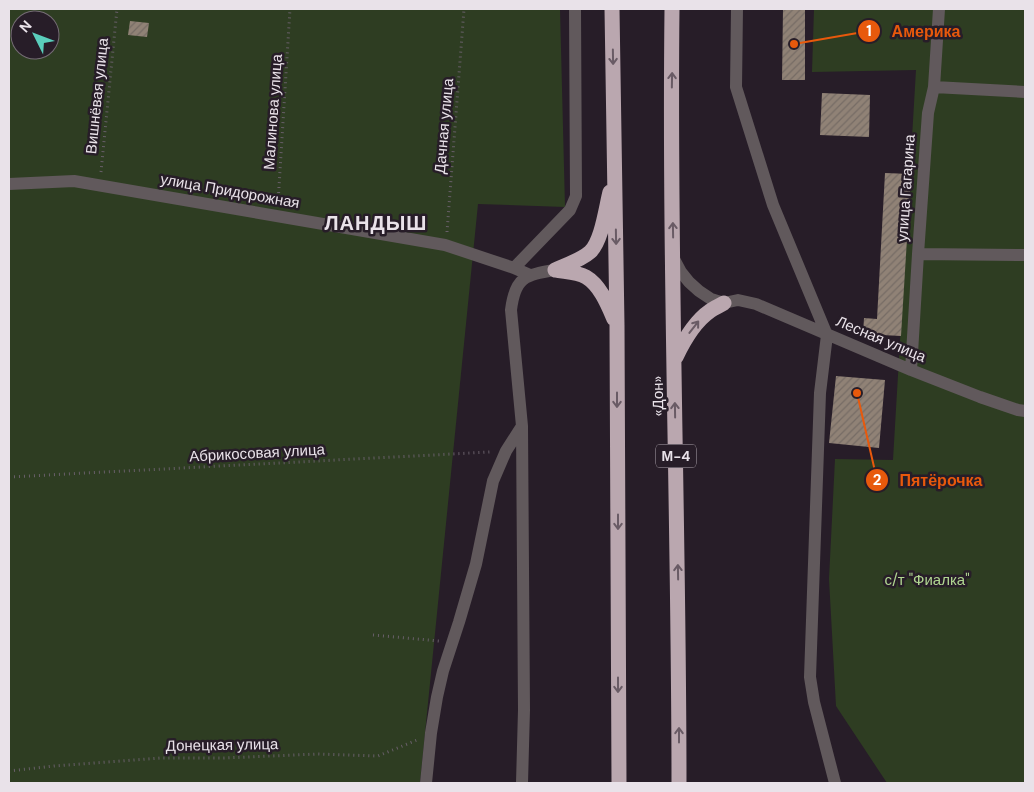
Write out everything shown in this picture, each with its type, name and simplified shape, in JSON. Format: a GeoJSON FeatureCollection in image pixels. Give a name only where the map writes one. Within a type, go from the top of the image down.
{"type":"FeatureCollection","features":[{"type":"Feature","properties":{"kind":"highway"},"geometry":{"type":"LineString","coordinates":[[612,9],[617,325],[619,783]]}},
{"type":"Feature","properties":{"kind":"highway","name":"«Дон»"},"geometry":{"type":"LineString","coordinates":[[672,9],[671,129],[679,783]]}},
{"type":"Feature","properties":{"kind":"highway"},"geometry":{"type":"LineString","coordinates":[[555,270],[591,251],[597,241],[603,224],[615,166]]}},
{"type":"Feature","properties":{"kind":"highway"},"geometry":{"type":"LineString","coordinates":[[555,270],[576,273],[587,278],[595,285],[605,299],[617,325]]}},
{"type":"Feature","properties":{"kind":"highway"},"geometry":{"type":"LineString","coordinates":[[674,360],[684,340],[696,323],[709,311],[724,303]]}},
{"type":"Feature","properties":{"kind":"street"},"geometry":{"type":"LineString","coordinates":[[514,268],[570,210],[576,196],[575,9]]}},
{"type":"Feature","properties":{"kind":"street"},"geometry":{"type":"LineString","coordinates":[[737,9],[736,87],[773,205],[828,335],[820,393],[810,677],[814,702],[834,783]]}},
{"type":"Feature","properties":{"kind":"street","name":"улица Гагарина"},"geometry":{"type":"LineString","coordinates":[[911,370],[928,113],[934,87],[939,9]]}},
{"type":"Feature","properties":{"kind":"street"},"geometry":{"type":"LineString","coordinates":[[934,87],[1025,92]]}},
{"type":"Feature","properties":{"kind":"street","name":"улица Придорожная"},"geometry":{"type":"LineString","coordinates":[[9,184],[74,181],[446,245],[530,275]]}},
{"type":"Feature","properties":{"kind":"street"},"geometry":{"type":"LineString","coordinates":[[918,254],[1025,255]]}},
{"type":"Feature","properties":{"kind":"street"},"geometry":{"type":"LineString","coordinates":[[673,257],[688,282],[711,299],[724,303]]}},
{"type":"Feature","properties":{"kind":"street"},"geometry":{"type":"LineString","coordinates":[[522,783],[524,710],[522,426],[511,310],[512,296],[517,285],[534,273],[555,270]]}},
{"type":"Feature","properties":{"kind":"street","name":"Лесная улица"},"geometry":{"type":"LineString","coordinates":[[724,303],[738,300],[756,304],[911,370],[1025,411]]}},
{"type":"Feature","properties":{"kind":"street"},"geometry":{"type":"LineString","coordinates":[[426,783],[437,697],[443,671],[476,564],[493,481],[506,451],[522,426]]}},
{"type":"Feature","properties":{"kind":"path","name":"Вишнёвая улица"},"geometry":{"type":"LineString","coordinates":[[99,185],[117,9]]}},
{"type":"Feature","properties":{"kind":"path","name":"Малинова улица"},"geometry":{"type":"LineString","coordinates":[[277,216],[290,9]]}},
{"type":"Feature","properties":{"kind":"path","name":"Дачная улица"},"geometry":{"type":"LineString","coordinates":[[446,245],[464,9]]}},
{"type":"Feature","properties":{"kind":"path","name":"Абрикосовая улица"},"geometry":{"type":"LineString","coordinates":[[9,477],[506,451]]}},
{"type":"Feature","properties":{"kind":"path"},"geometry":{"type":"LineString","coordinates":[[373,635],[452,643]]}},
{"type":"Feature","properties":{"kind":"path","name":"Донецкая улица"},"geometry":{"type":"LineString","coordinates":[[9,771],[161,758],[224,758],[318,754],[378,756],[431,734]]}},
{"type":"Feature","properties":{"kind":"green space"},"geometry":{"type":"Polygon","coordinates":[[[9,9],[560,9],[565,207],[478,204],[420,783],[9,783],[9,9]]]}},
{"type":"Feature","properties":{"kind":"green space","name":"с/т \"Фиалка\""},"geometry":{"type":"Polygon","coordinates":[[[814,9],[1025,9],[1025,783],[887,783],[836,706],[829,579],[835,459],[893,460],[916,70],[812,72],[814,9]]]}},
{"type":"Feature","properties":{"kind":"building"},"geometry":{"type":"Polygon","coordinates":[[[783,9],[805,9],[805,80],[782,80],[783,9]]]}},
{"type":"Feature","properties":{"kind":"building"},"geometry":{"type":"Polygon","coordinates":[[[130,21],[149,23],[147,37],[128,35],[130,21]]]}},
{"type":"Feature","properties":{"kind":"building"},"geometry":{"type":"Polygon","coordinates":[[[822,93],[870,95],[869,137],[820,135],[822,93]]]}},
{"type":"Feature","properties":{"kind":"building"},"geometry":{"type":"Polygon","coordinates":[[[885,173],[911,174],[901,336],[863,334],[864,318],[877,319],[885,173]]]}},
{"type":"Feature","properties":{"kind":"building"},"geometry":{"type":"Polygon","coordinates":[[[836,376],[885,380],[879,448],[829,443],[836,376]]]}},
{"type":"Feature","properties":{"kind":"place","name":"Америка"},"geometry":{"type":"Point","coordinates":[794,44]}},
{"type":"Feature","properties":{"kind":"place","name":"Пятёрочка"},"geometry":{"type":"Point","coordinates":[857,393]}},
{"type":"Feature","properties":{"kind":"district","name":"ЛАНДЫШ"},"geometry":{"type":"Point","coordinates":[376,223]}}]}
